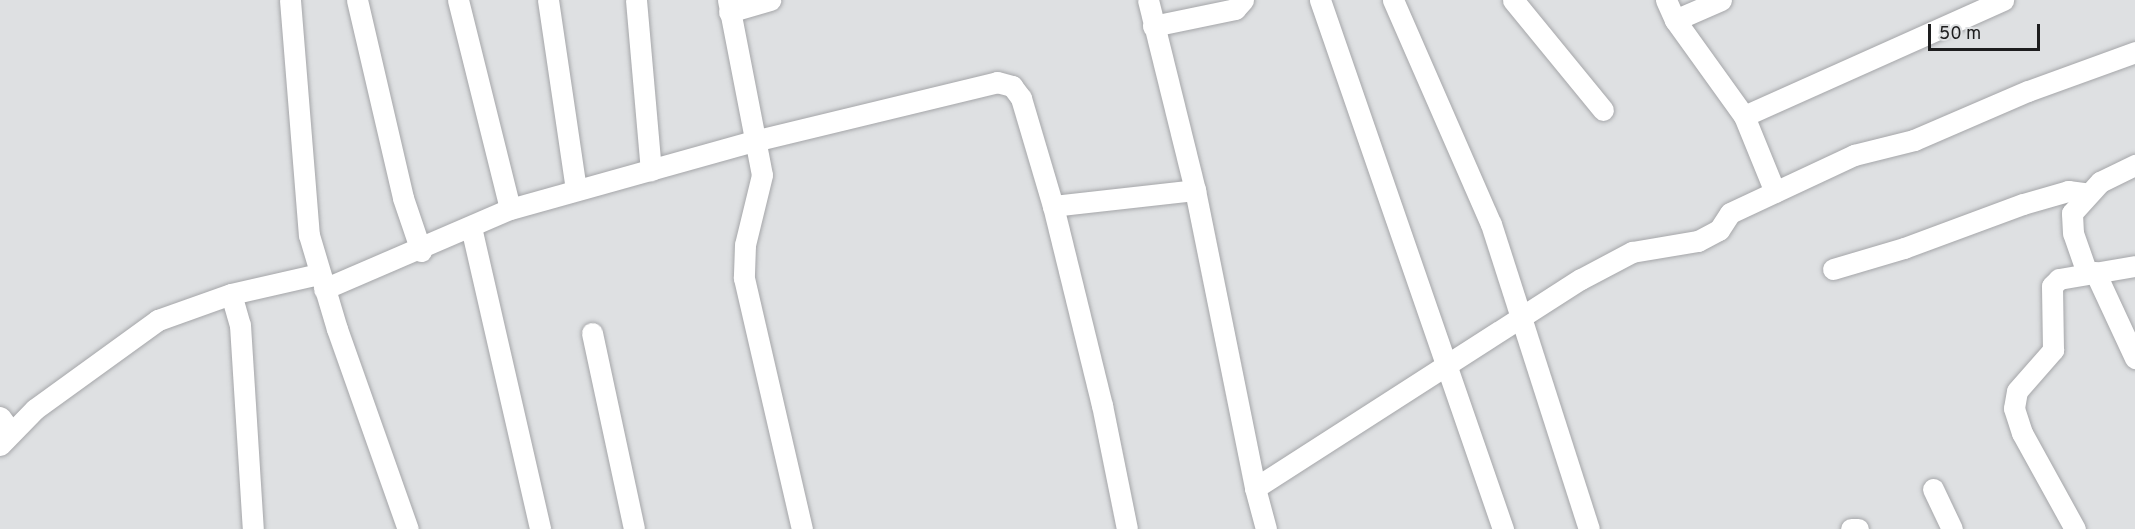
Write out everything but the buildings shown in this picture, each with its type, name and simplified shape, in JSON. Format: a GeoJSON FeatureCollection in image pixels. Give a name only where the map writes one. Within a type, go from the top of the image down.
{"type":"FeatureCollection","features":[{"type":"Feature","properties":{"kind":"street"},"geometry":{"type":"LineString","coordinates":[[290,0],[302,168],[321,281],[408,529]]}},
{"type":"Feature","properties":{"kind":"street"},"geometry":{"type":"LineString","coordinates":[[357,0],[403,198],[421,250]]}},
{"type":"Feature","properties":{"kind":"street"},"geometry":{"type":"LineString","coordinates":[[458,0],[510,209]]}},
{"type":"Feature","properties":{"kind":"street"},"geometry":{"type":"LineString","coordinates":[[548,0],[576,190]]}},
{"type":"Feature","properties":{"kind":"street"},"geometry":{"type":"LineString","coordinates":[[636,0],[651,170]]}},
{"type":"Feature","properties":{"kind":"street"},"geometry":{"type":"LineString","coordinates":[[770,0],[729,6],[762,175],[745,245],[744,278],[802,529]]}},
{"type":"Feature","properties":{"kind":"street"},"geometry":{"type":"LineString","coordinates":[[1149,0],[1195,190],[1255,488],[1266,529]]}},
{"type":"Feature","properties":{"kind":"street"},"geometry":{"type":"LineString","coordinates":[[1154,26],[1235,9],[1243,0]]}},
{"type":"Feature","properties":{"kind":"street"},"geometry":{"type":"LineString","coordinates":[[1320,0],[1503,529]]}},
{"type":"Feature","properties":{"kind":"street"},"geometry":{"type":"LineString","coordinates":[[1394,0],[1491,224],[1589,529]]}},
{"type":"Feature","properties":{"kind":"street"},"geometry":{"type":"LineString","coordinates":[[1513,0],[1603,110]]}},
{"type":"Feature","properties":{"kind":"street"},"geometry":{"type":"LineString","coordinates":[[1666,0],[1675,20],[1744,116],[1775,192]]}},
{"type":"Feature","properties":{"kind":"street"},"geometry":{"type":"LineString","coordinates":[[1675,20],[1721,0]]}},
{"type":"Feature","properties":{"kind":"street"},"geometry":{"type":"LineString","coordinates":[[1744,116],[2003,0]]}},
{"type":"Feature","properties":{"kind":"street"},"geometry":{"type":"LineString","coordinates":[[1255,488],[1522,316],[1632,252],[1698,241],[1719,230],[1730,213],[1854,155],[1914,140],[2028,91],[2135,52]]}},
{"type":"Feature","properties":{"kind":"street"},"geometry":{"type":"LineString","coordinates":[[4,431],[143,328],[231,294],[321,281],[421,250],[510,209],[754,141],[997,82],[1012,86],[1021,98],[1053,206],[1127,529]]}},
{"type":"Feature","properties":{"kind":"street"},"geometry":{"type":"LineString","coordinates":[[2135,165],[2085,193],[2072,213],[2073,233],[2135,358]]}},
{"type":"Feature","properties":{"kind":"street"},"geometry":{"type":"LineString","coordinates":[[1053,206],[1195,190]]}},
{"type":"Feature","properties":{"kind":"street"},"geometry":{"type":"LineString","coordinates":[[1833,269],[1904,248],[2023,204],[2068,191],[2085,193]]}},
{"type":"Feature","properties":{"kind":"street"},"geometry":{"type":"LineString","coordinates":[[471,227],[540,529]]}},
{"type":"Feature","properties":{"kind":"street"},"geometry":{"type":"LineString","coordinates":[[2075,529],[2022,433],[2014,408],[2017,391],[2054,350],[2052,286],[2059,279],[2135,266]]}},
{"type":"Feature","properties":{"kind":"street"},"geometry":{"type":"LineString","coordinates":[[231,294],[240,326],[253,529]]}},
{"type":"Feature","properties":{"kind":"street"},"geometry":{"type":"LineString","coordinates":[[592,333],[633,529]]}},
{"type":"Feature","properties":{"kind":"street"},"geometry":{"type":"LineString","coordinates":[[1933,489],[1952,529]]}},
{"type":"Feature","properties":{"kind":"street"},"geometry":{"type":"LineString","coordinates":[[1851,529],[1858,529]]}}]}
